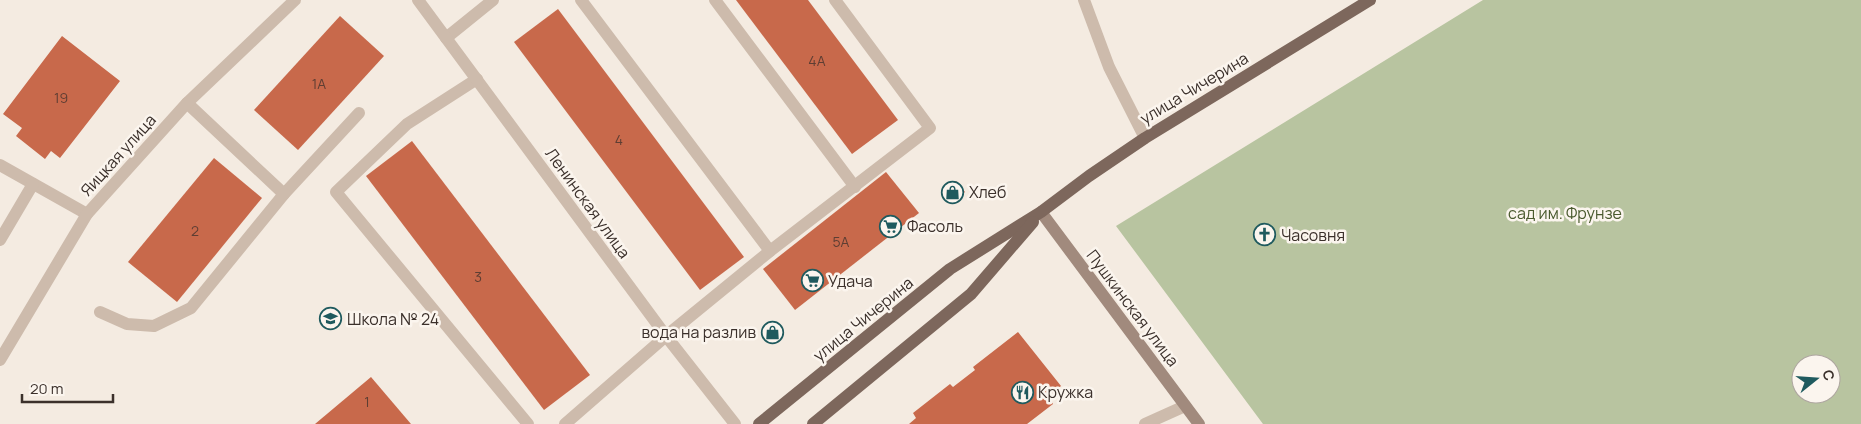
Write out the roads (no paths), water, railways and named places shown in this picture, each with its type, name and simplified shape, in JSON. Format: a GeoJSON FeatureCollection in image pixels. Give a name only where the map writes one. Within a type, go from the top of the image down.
{"type":"FeatureCollection","features":[{"type":"Feature","properties":{"kind":"main road","name":"улица Чичерина"},"geometry":{"type":"LineString","coordinates":[[760,424],[950,269],[1041,212],[1144,138],[1370,0]]}},
{"type":"Feature","properties":{"kind":"main road","name":"улица Чичерина"},"geometry":{"type":"LineString","coordinates":[[813,424],[971,294],[1041,212]]}},
{"type":"Feature","properties":{"kind":"main road","name":"Пушкинская улица"},"geometry":{"type":"LineString","coordinates":[[1041,212],[1199,424]]}},
{"type":"Feature","properties":{"kind":"street","name":"Яицкая улица"},"geometry":{"type":"LineString","coordinates":[[0,360],[87,214],[187,103],[295,0]]}},
{"type":"Feature","properties":{"kind":"street","name":"Ленинская улица"},"geometry":{"type":"LineString","coordinates":[[418,0],[666,336],[735,424]]}},
{"type":"Feature","properties":{"kind":"street"},"geometry":{"type":"LineString","coordinates":[[446,38],[493,0]]}},
{"type":"Feature","properties":{"kind":"street"},"geometry":{"type":"LineString","coordinates":[[581,0],[770,251]]}},
{"type":"Feature","properties":{"kind":"street"},"geometry":{"type":"LineString","coordinates":[[715,0],[855,187]]}},
{"type":"Feature","properties":{"kind":"street"},"geometry":{"type":"LineString","coordinates":[[565,424],[666,336],[770,251],[930,128],[834,0]]}},
{"type":"Feature","properties":{"kind":"street"},"geometry":{"type":"LineString","coordinates":[[1084,0],[1109,67],[1144,138]]}},
{"type":"Feature","properties":{"kind":"street"},"geometry":{"type":"LineString","coordinates":[[477,79],[408,124],[336,192],[528,424]]}},
{"type":"Feature","properties":{"kind":"street"},"geometry":{"type":"LineString","coordinates":[[187,103],[284,194]]}},
{"type":"Feature","properties":{"kind":"street"},"geometry":{"type":"LineString","coordinates":[[100,312],[127,324],[154,326],[191,308],[284,194],[359,113]]}},
{"type":"Feature","properties":{"kind":"street"},"geometry":{"type":"LineString","coordinates":[[0,165],[87,214]]}},
{"type":"Feature","properties":{"kind":"street"},"geometry":{"type":"LineString","coordinates":[[0,240],[33,184]]}},
{"type":"Feature","properties":{"kind":"street"},"geometry":{"type":"LineString","coordinates":[[1145,424],[1185,406]]}},
{"type":"Feature","properties":{"kind":"place","name":"Хлеб"},"geometry":{"type":"Point","coordinates":[953,192]}},
{"type":"Feature","properties":{"kind":"place","name":"Фасоль"},"geometry":{"type":"Point","coordinates":[891,226]}},
{"type":"Feature","properties":{"kind":"place","name":"Часовня"},"geometry":{"type":"Point","coordinates":[1265,235]}},
{"type":"Feature","properties":{"kind":"place","name":"Удача"},"geometry":{"type":"Point","coordinates":[812,281]}},
{"type":"Feature","properties":{"kind":"place","name":"Школа № 24"},"geometry":{"type":"Point","coordinates":[331,319]}},
{"type":"Feature","properties":{"kind":"place","name":"вода на разлив"},"geometry":{"type":"Point","coordinates":[772,332]}},
{"type":"Feature","properties":{"kind":"place","name":"Кружка"},"geometry":{"type":"Point","coordinates":[1022,392]}},
{"type":"Feature","properties":{"kind":"park label","name":"сад им. Фрунзе"},"geometry":{"type":"Point","coordinates":[1565,213]}}]}
